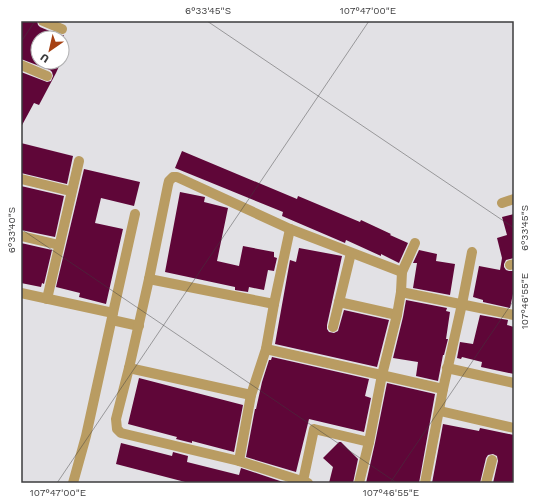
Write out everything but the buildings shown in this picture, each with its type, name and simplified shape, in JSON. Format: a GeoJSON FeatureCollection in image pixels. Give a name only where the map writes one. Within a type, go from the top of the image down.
{"type":"FeatureCollection","features":[{"type":"Feature","properties":{"kind":"street"},"geometry":{"type":"LineString","coordinates":[[43,21],[62,29]]}},
{"type":"Feature","properties":{"kind":"street"},"geometry":{"type":"LineString","coordinates":[[21,66],[47,76]]}},
{"type":"Feature","properties":{"kind":"street"},"geometry":{"type":"LineString","coordinates":[[46,299],[79,161]]}},
{"type":"Feature","properties":{"kind":"street"},"geometry":{"type":"LineString","coordinates":[[369,442],[314,429],[306,482],[239,461],[121,433],[117,429],[116,420],[139,326],[168,184],[173,177],[177,177],[290,229],[402,272]]}},
{"type":"Feature","properties":{"kind":"street"},"geometry":{"type":"LineString","coordinates":[[21,179],[66,190]]}},
{"type":"Feature","properties":{"kind":"street"},"geometry":{"type":"LineString","coordinates":[[502,203],[514,199]]}},
{"type":"Feature","properties":{"kind":"street"},"geometry":{"type":"LineString","coordinates":[[73,483],[86,436],[135,214]]}},
{"type":"Feature","properties":{"kind":"street"},"geometry":{"type":"LineString","coordinates":[[239,461],[251,395],[266,349],[290,229]]}},
{"type":"Feature","properties":{"kind":"street"},"geometry":{"type":"LineString","coordinates":[[21,236],[59,245]]}},
{"type":"Feature","properties":{"kind":"street"},"geometry":{"type":"LineString","coordinates":[[359,483],[369,442],[382,375],[397,315],[401,292],[402,272],[415,243]]}},
{"type":"Feature","properties":{"kind":"street"},"geometry":{"type":"LineString","coordinates":[[425,483],[472,252]]}},
{"type":"Feature","properties":{"kind":"street"},"geometry":{"type":"LineString","coordinates":[[333,327],[351,253]]}},
{"type":"Feature","properties":{"kind":"street"},"geometry":{"type":"LineString","coordinates":[[149,279],[274,304]]}},
{"type":"Feature","properties":{"kind":"street"},"geometry":{"type":"LineString","coordinates":[[401,292],[514,315]]}},
{"type":"Feature","properties":{"kind":"street"},"geometry":{"type":"LineString","coordinates":[[21,293],[112,316],[139,326]]}},
{"type":"Feature","properties":{"kind":"street"},"geometry":{"type":"LineString","coordinates":[[339,302],[397,315]]}},
{"type":"Feature","properties":{"kind":"street"},"geometry":{"type":"LineString","coordinates":[[266,349],[443,389]]}},
{"type":"Feature","properties":{"kind":"street"},"geometry":{"type":"LineString","coordinates":[[129,368],[251,395]]}},
{"type":"Feature","properties":{"kind":"street"},"geometry":{"type":"LineString","coordinates":[[448,368],[514,383]]}},
{"type":"Feature","properties":{"kind":"street"},"geometry":{"type":"LineString","coordinates":[[440,411],[514,428]]}},
{"type":"Feature","properties":{"kind":"street"},"geometry":{"type":"LineString","coordinates":[[486,483],[492,460]]}}]}
